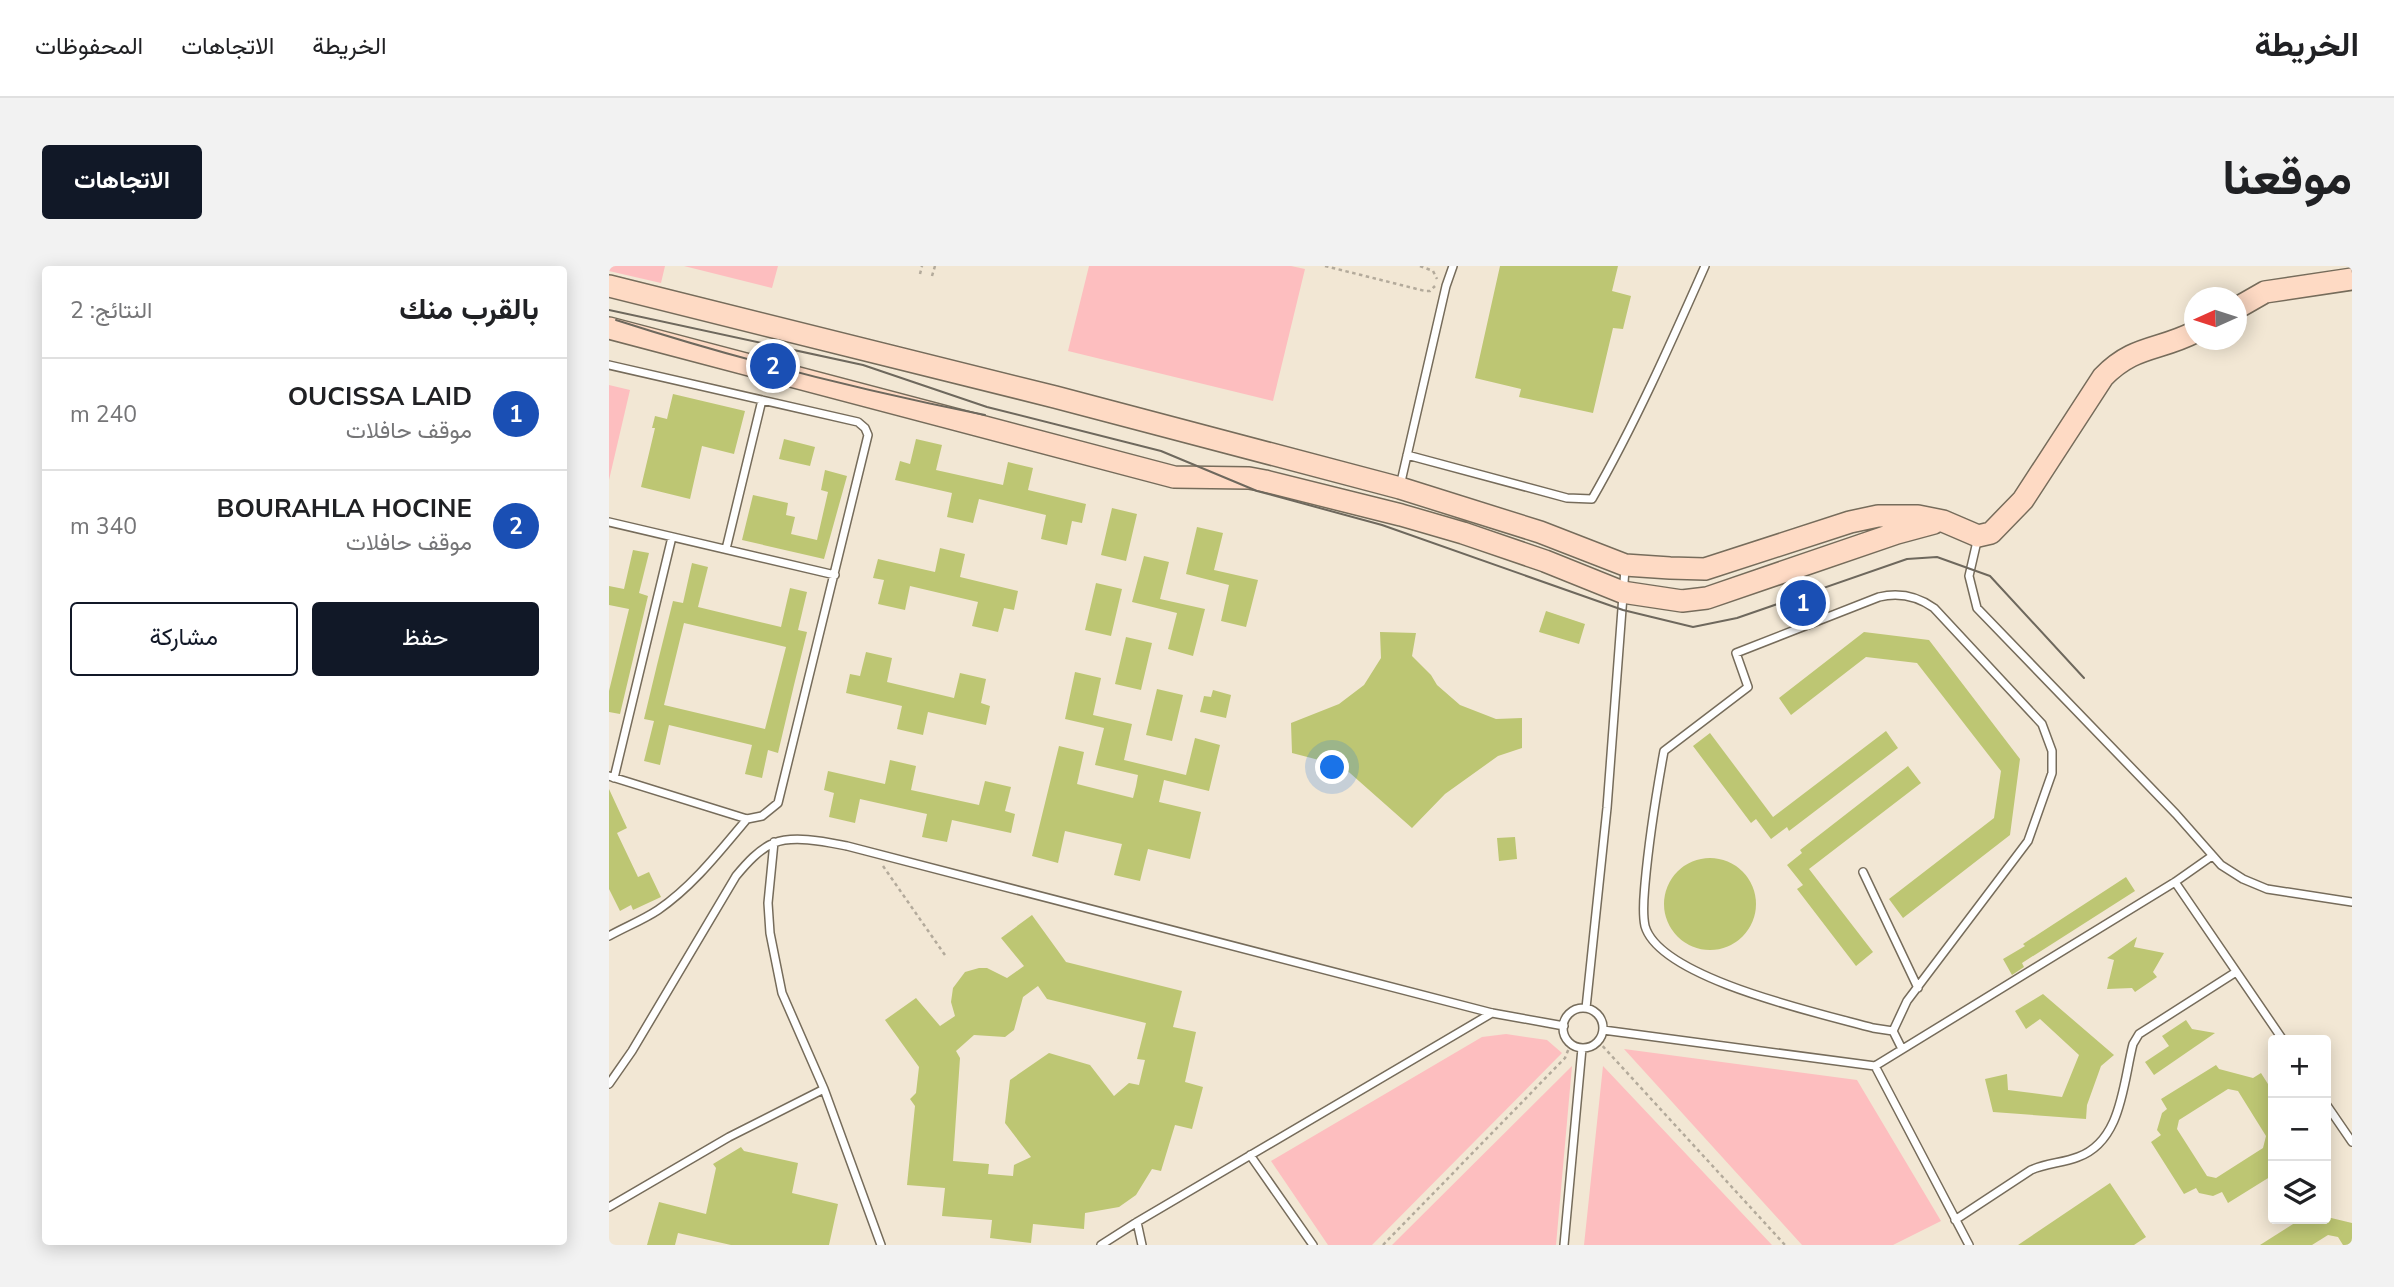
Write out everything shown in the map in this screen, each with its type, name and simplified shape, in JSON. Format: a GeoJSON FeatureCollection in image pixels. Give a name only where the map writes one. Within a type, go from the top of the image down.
{"type":"FeatureCollection","features":[{"type":"Feature","properties":{"kind":"street"},"geometry":{"type":"LineString","coordinates":[[2247,302],[2265,292],[2352,279]]}},
{"type":"Feature","properties":{"kind":"street"},"geometry":{"type":"LineString","coordinates":[[609,286],[1055,397],[1400,488],[1540,531],[1636,566],[1705,569],[1850,522],[1878,516],[1917,516],[1943,521],[1978,536],[1991,533],[2023,500],[2103,377],[2129,355],[2184,338]]}},
{"type":"Feature","properties":{"kind":"street"},"geometry":{"type":"LineString","coordinates":[[609,328],[1174,477],[1249,478],[1401,515],[1545,561],[1631,594],[1682,601],[1707,598],[1897,533],[1943,521]]}},
{"type":"Feature","properties":{"kind":"street"},"geometry":{"type":"LineString","coordinates":[[1631,594],[1630,581],[1636,566]]}},
{"type":"Feature","properties":{"kind":"lane"},"geometry":{"type":"LineString","coordinates":[[1400,488],[1446,286],[1453,266]]}},
{"type":"Feature","properties":{"kind":"lane"},"geometry":{"type":"LineString","coordinates":[[1408,455],[1567,498],[1592,499],[1612,465],[1705,266]]}},
{"type":"Feature","properties":{"kind":"lane"},"geometry":{"type":"LineString","coordinates":[[609,365],[859,422],[867,431],[868,438],[781,796],[768,813],[747,818],[611,777],[672,537]]}},
{"type":"Feature","properties":{"kind":"lane"},"geometry":{"type":"LineString","coordinates":[[726,549],[762,400]]}},
{"type":"Feature","properties":{"kind":"lane"},"geometry":{"type":"LineString","coordinates":[[609,522],[835,575]]}},
{"type":"Feature","properties":{"kind":"lane"},"geometry":{"type":"LineString","coordinates":[[1978,536],[1969,576],[1976,608],[2176,814],[2211,856],[2232,873],[2267,889],[2352,902]]}},
{"type":"Feature","properties":{"kind":"lane"},"geometry":{"type":"LineString","coordinates":[[1586,1008],[1607,808],[1622,618],[1631,594]]}},
{"type":"Feature","properties":{"kind":"lane"},"geometry":{"type":"LineString","coordinates":[[1897,594],[1916,597],[1926,602],[1952,627],[2042,724],[2050,742],[2053,761],[2050,784],[2028,841],[1907,1001],[1893,1031],[1873,1028],[1758,995],[1708,977],[1660,950],[1649,934],[1644,908],[1651,833],[1664,751],[1748,687],[1736,653],[1879,597],[1897,594]]}},
{"type":"Feature","properties":{"kind":"lane"},"geometry":{"type":"LineString","coordinates":[[609,936],[657,911],[680,892],[706,867],[747,818]]}},
{"type":"Feature","properties":{"kind":"lane"},"geometry":{"type":"LineString","coordinates":[[609,1084],[632,1051],[736,876],[752,858],[774,842],[812,839],[1492,1013],[1564,1026]]}},
{"type":"Feature","properties":{"kind":"lane"},"geometry":{"type":"LineString","coordinates":[[774,842],[768,903],[775,964],[782,993],[824,1089],[881,1245]]}},
{"type":"Feature","properties":{"kind":"lane"},"geometry":{"type":"LineString","coordinates":[[1603,1030],[1875,1066],[2175,882],[2211,856]]}},
{"type":"Feature","properties":{"kind":"lane"},"geometry":{"type":"LineString","coordinates":[[1863,872],[1917,988]]}},
{"type":"Feature","properties":{"kind":"lane"},"geometry":{"type":"LineString","coordinates":[[2175,882],[2280,1035]]}},
{"type":"Feature","properties":{"kind":"lane"},"geometry":{"type":"LineString","coordinates":[[1955,1220],[2031,1170],[2079,1157],[2096,1147],[2114,1123],[2133,1044],[2139,1034],[2237,972]]}},
{"type":"Feature","properties":{"kind":"lane"},"geometry":{"type":"LineString","coordinates":[[1586,1008],[1597,1013],[1603,1030],[1594,1045],[1582,1048],[1571,1043],[1564,1026],[1565,1020],[1574,1011],[1586,1008]]}},
{"type":"Feature","properties":{"kind":"lane"},"geometry":{"type":"LineString","coordinates":[[1101,1245],[1492,1013]]}},
{"type":"Feature","properties":{"kind":"lane"},"geometry":{"type":"LineString","coordinates":[[1893,1031],[1902,1049]]}},
{"type":"Feature","properties":{"kind":"lane"},"geometry":{"type":"LineString","coordinates":[[1564,1245],[1582,1048]]}},
{"type":"Feature","properties":{"kind":"lane"},"geometry":{"type":"LineString","coordinates":[[1875,1066],[1969,1245]]}},
{"type":"Feature","properties":{"kind":"lane"},"geometry":{"type":"LineString","coordinates":[[609,1207],[729,1136],[824,1089]]}},
{"type":"Feature","properties":{"kind":"lane"},"geometry":{"type":"LineString","coordinates":[[2331,1111],[2352,1142]]}},
{"type":"Feature","properties":{"kind":"lane"},"geometry":{"type":"LineString","coordinates":[[1250,1155],[1313,1245]]}},
{"type":"Feature","properties":{"kind":"lane"},"geometry":{"type":"LineString","coordinates":[[1137,1222],[1142,1245]]}},
{"type":"Feature","properties":{"kind":"lane"},"geometry":{"type":"LineString","coordinates":[[1118,1236],[1119,1245]]}},
{"type":"Feature","properties":{"kind":"path"},"geometry":{"type":"LineString","coordinates":[[920,274],[922,266]]}},
{"type":"Feature","properties":{"kind":"path"},"geometry":{"type":"LineString","coordinates":[[932,276],[935,266]]}},
{"type":"Feature","properties":{"kind":"path"},"geometry":{"type":"LineString","coordinates":[[1325,266],[1430,291],[1435,287],[1437,275],[1420,266]]}},
{"type":"Feature","properties":{"kind":"path"},"geometry":{"type":"LineString","coordinates":[[874,853],[947,958]]}},
{"type":"Feature","properties":{"kind":"path"},"geometry":{"type":"LineString","coordinates":[[1598,1041],[1785,1245]]}},
{"type":"Feature","properties":{"kind":"path"},"geometry":{"type":"LineString","coordinates":[[1383,1245],[1565,1058],[1571,1043]]}},
{"type":"Feature","properties":{"kind":"shaded area"},"geometry":{"type":"Polygon","coordinates":[[[609,266],[665,266],[661,283],[609,271],[609,266]]]}},
{"type":"Feature","properties":{"kind":"shaded area"},"geometry":{"type":"Polygon","coordinates":[[[684,266],[778,266],[772,288],[684,266]]]}},
{"type":"Feature","properties":{"kind":"shaded area"},"geometry":{"type":"Polygon","coordinates":[[[1089,266],[1291,266],[1305,269],[1273,401],[1068,351],[1089,266]]]}},
{"type":"Feature","properties":{"kind":"shaded area"},"geometry":{"type":"Polygon","coordinates":[[[609,385],[630,390],[609,480],[609,385]]]}},
{"type":"Feature","properties":{"kind":"shaded area"},"geometry":{"type":"Polygon","coordinates":[[[1506,1034],[1547,1040],[1562,1053],[1372,1245],[1328,1245],[1271,1161],[1482,1037],[1506,1034]]]}},
{"type":"Feature","properties":{"kind":"shaded area"},"geometry":{"type":"Polygon","coordinates":[[[1624,1049],[1857,1080],[1941,1221],[1893,1245],[1802,1245],[1624,1049]]]}},
{"type":"Feature","properties":{"kind":"shaded area"},"geometry":{"type":"Polygon","coordinates":[[[1572,1066],[1556,1245],[1392,1245],[1572,1066]]]}},
{"type":"Feature","properties":{"kind":"shaded area"},"geometry":{"type":"Polygon","coordinates":[[[1603,1066],[1772,1245],[1584,1245],[1603,1066]]]}},
{"type":"Feature","properties":{"kind":"building"},"geometry":{"type":"Polygon","coordinates":[[[1500,266],[1618,266],[1612,291],[1631,296],[1623,329],[1613,328],[1593,413],[1519,397],[1521,389],[1475,378],[1500,266]]]}},
{"type":"Feature","properties":{"kind":"building"},"geometry":{"type":"Polygon","coordinates":[[[673,394],[745,411],[734,454],[702,446],[690,499],[641,487],[655,428],[652,428],[655,416],[667,419],[673,394]]]}},
{"type":"Feature","properties":{"kind":"building"},"geometry":{"type":"Polygon","coordinates":[[[784,439],[815,447],[810,466],[779,459],[784,439]]]}},
{"type":"Feature","properties":{"kind":"building"},"geometry":{"type":"Polygon","coordinates":[[[916,439],[942,445],[936,470],[1003,485],[1008,462],[1033,468],[1028,490],[1086,504],[1082,523],[1072,521],[1067,545],[1041,539],[1046,515],[979,499],[973,523],[947,517],[952,493],[895,480],[900,461],[910,464],[916,439]]]}},
{"type":"Feature","properties":{"kind":"building"},"geometry":{"type":"Polygon","coordinates":[[[825,470],[847,476],[824,559],[742,540],[753,495],[788,503],[786,515],[795,517],[791,534],[817,540],[828,492],[821,490],[825,470]]]}},
{"type":"Feature","properties":{"kind":"building"},"geometry":{"type":"Polygon","coordinates":[[[1112,508],[1137,514],[1126,561],[1101,555],[1112,508]]]}},
{"type":"Feature","properties":{"kind":"building"},"geometry":{"type":"Polygon","coordinates":[[[1197,527],[1223,533],[1214,570],[1258,580],[1246,627],[1221,621],[1229,585],[1186,574],[1197,527]]]}},
{"type":"Feature","properties":{"kind":"building"},"geometry":{"type":"Polygon","coordinates":[[[940,548],[965,554],[960,577],[1018,591],[1014,610],[1004,608],[998,632],[972,626],[978,602],[910,586],[905,610],[878,604],[884,580],[873,578],[878,559],[935,572],[940,548]]]}},
{"type":"Feature","properties":{"kind":"building"},"geometry":{"type":"Polygon","coordinates":[[[633,550],[649,553],[639,593],[648,596],[620,714],[609,712],[609,691],[629,609],[609,605],[609,586],[624,589],[633,550]]]}},
{"type":"Feature","properties":{"kind":"building"},"geometry":{"type":"Polygon","coordinates":[[[1144,556],[1169,562],[1160,599],[1205,609],[1193,656],[1168,649],[1177,613],[1132,602],[1144,556]]]}},
{"type":"Feature","properties":{"kind":"building"},"geometry":{"type":"Polygon","coordinates":[[[692,563],[708,567],[698,607],[781,627],[790,588],[807,592],[798,630],[807,632],[778,753],[768,750],[762,778],[745,774],[752,745],[669,725],[660,765],[644,761],[654,721],[644,719],[657,665],[673,601],[683,603],[692,563]],[[684,623],[664,705],[765,729],[786,647],[684,623]]]}},
{"type":"Feature","properties":{"kind":"building"},"geometry":{"type":"Polygon","coordinates":[[[1096,583],[1122,589],[1111,636],[1085,630],[1096,583]]]}},
{"type":"Feature","properties":{"kind":"building"},"geometry":{"type":"Polygon","coordinates":[[[1546,611],[1585,624],[1579,644],[1539,632],[1546,611]]]}},
{"type":"Feature","properties":{"kind":"building"},"geometry":{"type":"Polygon","coordinates":[[[1380,632],[1416,633],[1412,656],[1437,685],[1460,705],[1496,719],[1522,718],[1522,748],[1498,756],[1445,794],[1412,828],[1342,766],[1292,753],[1291,723],[1339,704],[1364,685],[1381,658],[1380,632]]]}},
{"type":"Feature","properties":{"kind":"building"},"geometry":{"type":"Polygon","coordinates":[[[1864,632],[1929,640],[2020,759],[2010,835],[1903,918],[1889,899],[1994,818],[2001,771],[1917,663],[1866,657],[1791,715],[1779,698],[1864,632]]]}},
{"type":"Feature","properties":{"kind":"building"},"geometry":{"type":"Polygon","coordinates":[[[1126,637],[1152,643],[1141,690],[1115,684],[1126,637]]]}},
{"type":"Feature","properties":{"kind":"building"},"geometry":{"type":"Polygon","coordinates":[[[866,652],[892,658],[887,682],[954,698],[960,673],[986,679],[981,703],[990,706],[986,725],[928,712],[923,735],[897,729],[902,706],[846,693],[850,674],[860,676],[866,652]]]}},
{"type":"Feature","properties":{"kind":"building"},"geometry":{"type":"Polygon","coordinates":[[[1075,672],[1101,678],[1093,715],[1132,724],[1124,760],[1186,775],[1195,738],[1220,745],[1209,791],[1164,780],[1159,802],[1201,812],[1190,859],[1148,849],[1140,881],[1114,875],[1122,844],[1065,831],[1058,863],[1032,856],[1059,746],[1084,752],[1077,784],[1133,798],[1136,786],[1138,775],[1095,765],[1104,728],[1065,719],[1075,672]]]}},
{"type":"Feature","properties":{"kind":"building"},"geometry":{"type":"Polygon","coordinates":[[[1157,689],[1183,695],[1172,741],[1146,735],[1157,689]]]}},
{"type":"Feature","properties":{"kind":"building"},"geometry":{"type":"Polygon","coordinates":[[[1213,690],[1231,695],[1226,718],[1200,712],[1204,696],[1211,697],[1213,690]]]}},
{"type":"Feature","properties":{"kind":"building"},"geometry":{"type":"Polygon","coordinates":[[[1886,731],[1898,748],[1789,831],[1787,827],[1771,839],[1756,819],[1751,823],[1693,746],[1710,733],[1773,817],[1886,731]]]}},
{"type":"Feature","properties":{"kind":"building"},"geometry":{"type":"Polygon","coordinates":[[[890,760],[916,766],[911,790],[979,805],[985,781],[1011,787],[1005,811],[1015,814],[1011,833],[952,820],[947,842],[922,837],[927,814],[860,799],[855,823],[829,817],[834,793],[824,790],[828,771],[885,784],[890,760]]]}},
{"type":"Feature","properties":{"kind":"building"},"geometry":{"type":"Polygon","coordinates":[[[1908,766],[1921,783],[1809,869],[1873,952],[1856,966],[1797,889],[1803,885],[1787,865],[1802,853],[1800,850],[1908,766]]]}},
{"type":"Feature","properties":{"kind":"building"},"geometry":{"type":"Polygon","coordinates":[[[609,789],[627,828],[617,833],[638,877],[649,872],[661,897],[633,910],[631,905],[620,911],[609,889],[609,789]]]}},
{"type":"Feature","properties":{"kind":"building"},"geometry":{"type":"Polygon","coordinates":[[[1515,837],[1517,859],[1499,861],[1497,838],[1515,837]]]}},
{"type":"Feature","properties":{"kind":"building"},"geometry":{"type":"Polygon","coordinates":[[[1710,858],[1727,862],[1742,872],[1752,887],[1756,904],[1752,921],[1742,936],[1727,946],[1710,950],[1693,946],[1678,936],[1668,921],[1664,904],[1668,887],[1678,872],[1693,862],[1710,858]]]}},
{"type":"Feature","properties":{"kind":"building"},"geometry":{"type":"Polygon","coordinates":[[[2126,877],[2135,891],[2022,963],[2024,967],[2012,975],[2003,959],[2126,877]]]}},
{"type":"Feature","properties":{"kind":"building"},"geometry":{"type":"Polygon","coordinates":[[[1032,915],[1066,962],[1182,991],[1173,1027],[1196,1032],[1185,1082],[1203,1087],[1192,1129],[1175,1125],[1161,1171],[1152,1169],[1136,1195],[1119,1207],[1085,1213],[1084,1229],[1033,1224],[1031,1243],[990,1238],[992,1220],[942,1216],[945,1188],[907,1185],[915,1106],[910,1099],[916,1093],[919,1067],[885,1020],[916,998],[940,1026],[955,1016],[951,1002],[953,988],[965,972],[987,968],[1007,978],[1024,966],[1001,938],[1032,915]],[[1038,986],[1023,997],[1014,1030],[1005,1037],[974,1035],[956,1051],[960,1058],[953,1161],[989,1164],[988,1174],[1013,1176],[1014,1165],[1031,1157],[1005,1123],[1010,1080],[1049,1053],[1090,1065],[1114,1096],[1129,1083],[1139,1085],[1145,1060],[1137,1059],[1146,1023],[1047,999],[1038,986]]]}},
{"type":"Feature","properties":{"kind":"building"},"geometry":{"type":"Polygon","coordinates":[[[2137,937],[2134,947],[2164,953],[2153,972],[2157,977],[2135,992],[2132,988],[2107,989],[2114,960],[2107,958],[2137,937]]]}},
{"type":"Feature","properties":{"kind":"building"},"geometry":{"type":"Polygon","coordinates":[[[2043,994],[2114,1055],[2101,1066],[2087,1105],[2086,1119],[1993,1112],[1985,1079],[2007,1074],[2008,1090],[2062,1097],[2079,1055],[2040,1019],[2026,1029],[2015,1011],[2043,994]]]}},
{"type":"Feature","properties":{"kind":"building"},"geometry":{"type":"Polygon","coordinates":[[[2186,1020],[2192,1029],[2215,1033],[2154,1075],[2145,1062],[2169,1046],[2162,1036],[2186,1020]]]}},
{"type":"Feature","properties":{"kind":"building"},"geometry":{"type":"Polygon","coordinates":[[[2216,1065],[2219,1069],[2253,1078],[2261,1073],[2268,1084],[2268,1178],[2228,1203],[2222,1192],[2213,1196],[2199,1193],[2196,1188],[2184,1194],[2151,1142],[2161,1135],[2157,1130],[2162,1113],[2167,1109],[2161,1099],[2216,1065]],[[2228,1089],[2179,1120],[2177,1129],[2207,1176],[2216,1178],[2263,1148],[2266,1136],[2238,1091],[2228,1089]]]}},
{"type":"Feature","properties":{"kind":"building"},"geometry":{"type":"Polygon","coordinates":[[[741,1147],[744,1151],[798,1163],[792,1193],[838,1204],[829,1245],[731,1245],[678,1233],[675,1245],[647,1245],[659,1202],[706,1214],[716,1168],[713,1164],[741,1147]]]}},
{"type":"Feature","properties":{"kind":"building"},"geometry":{"type":"Polygon","coordinates":[[[2110,1183],[2146,1237],[2134,1245],[2018,1245],[2110,1183]]]}},
{"type":"Feature","properties":{"kind":"building"},"geometry":{"type":"Polygon","coordinates":[[[2331,1218],[2352,1223],[2352,1245],[2343,1245],[2338,1237],[2328,1235],[2312,1245],[2260,1245],[2293,1224],[2331,1224],[2331,1218]]]}},
{"type":"Feature","properties":{"kind":"tram line"},"geometry":{"type":"LineString","coordinates":[[609,310],[863,365],[987,407],[1161,451],[1257,491],[1382,525],[1623,610],[1693,627],[1737,618],[1907,559],[1937,557],[1990,576],[2084,678]]}},
{"type":"Feature","properties":{"kind":"tram line"},"geometry":{"type":"LineString","coordinates":[[616,320],[799,373],[985,415]]}},
{"type":"Feature","properties":{"kind":"place","name":"BOURAHLA HOCINE"},"geometry":{"type":"Point","coordinates":[773,366]}},
{"type":"Feature","properties":{"kind":"place","name":"OUCISSA LAID"},"geometry":{"type":"Point","coordinates":[1803,603]}}]}
